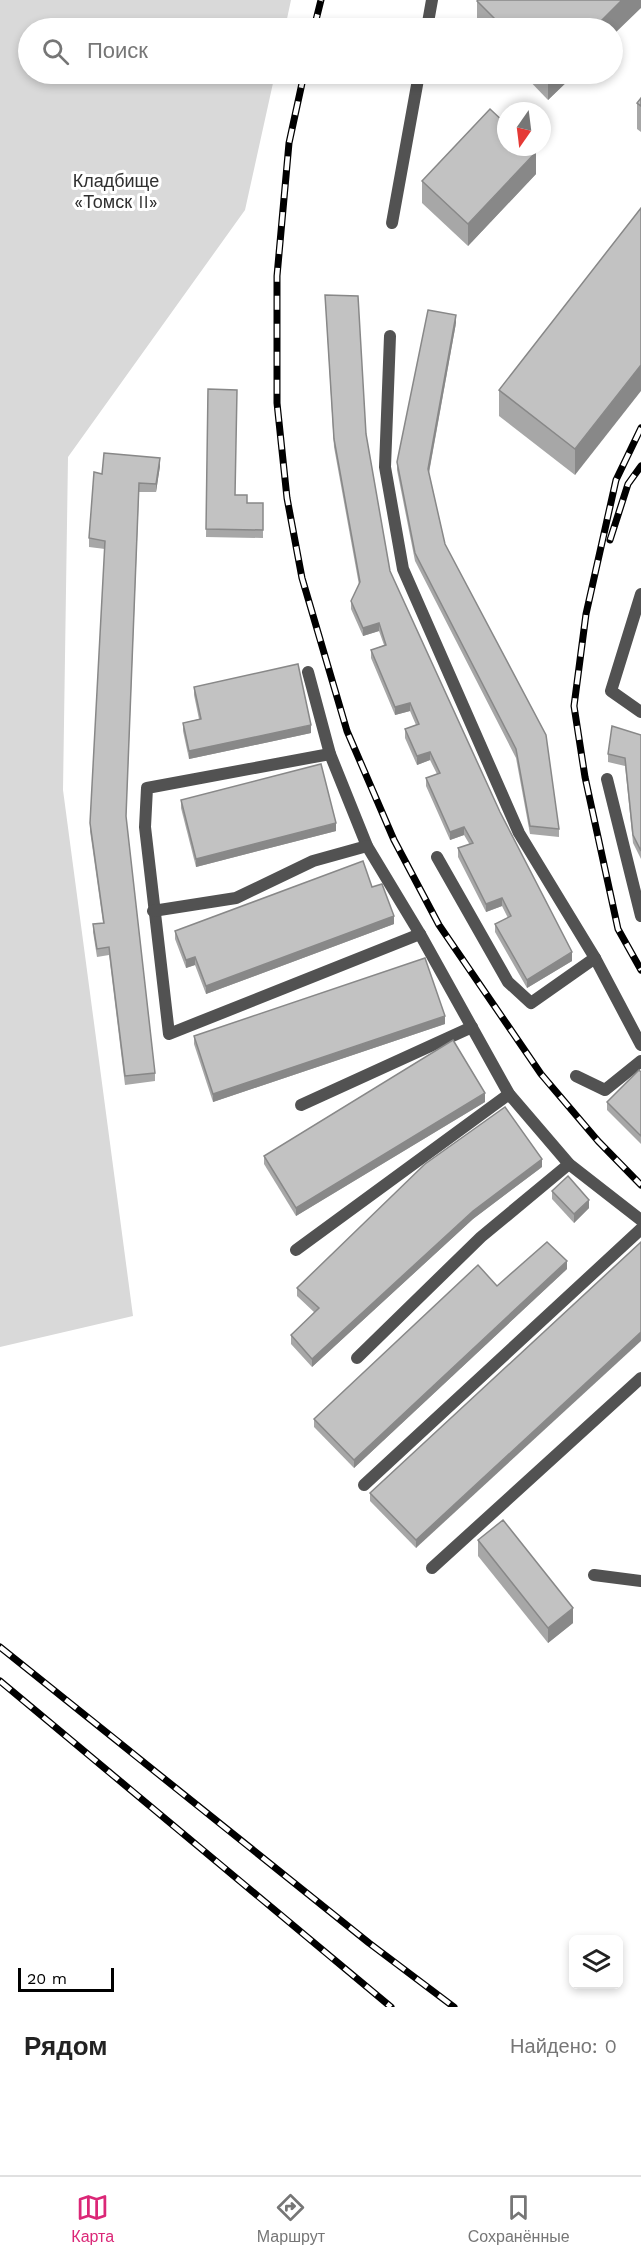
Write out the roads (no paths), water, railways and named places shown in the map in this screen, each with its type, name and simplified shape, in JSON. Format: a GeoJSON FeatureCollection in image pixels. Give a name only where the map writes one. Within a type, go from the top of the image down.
{"type":"FeatureCollection","features":[{"type":"Feature","properties":{"kind":"lane"},"geometry":{"type":"LineString","coordinates":[[429,18],[432,0]]}},
{"type":"Feature","properties":{"kind":"lane"},"geometry":{"type":"LineString","coordinates":[[392,223],[417,84]]}},
{"type":"Feature","properties":{"kind":"lane"},"geometry":{"type":"LineString","coordinates":[[390,336],[385,467],[403,569],[519,833],[595,958],[641,1045]]}},
{"type":"Feature","properties":{"kind":"lane"},"geometry":{"type":"LineString","coordinates":[[641,594],[611,691],[641,712]]}},
{"type":"Feature","properties":{"kind":"lane"},"geometry":{"type":"LineString","coordinates":[[308,672],[330,754],[367,846],[420,934],[509,1094],[569,1164],[641,1220]]}},
{"type":"Feature","properties":{"kind":"lane"},"geometry":{"type":"LineString","coordinates":[[330,754],[147,788],[145,827],[169,1034],[420,934]]}},
{"type":"Feature","properties":{"kind":"lane"},"geometry":{"type":"LineString","coordinates":[[607,779],[641,916]]}},
{"type":"Feature","properties":{"kind":"lane"},"geometry":{"type":"LineString","coordinates":[[153,910],[236,898],[313,861],[367,846]]}},
{"type":"Feature","properties":{"kind":"lane"},"geometry":{"type":"LineString","coordinates":[[437,857],[508,982],[531,1004],[595,958]]}},
{"type":"Feature","properties":{"kind":"lane"},"geometry":{"type":"LineString","coordinates":[[301,1105],[472,1027]]}},
{"type":"Feature","properties":{"kind":"lane"},"geometry":{"type":"LineString","coordinates":[[576,1076],[604,1090],[641,1062]]}},
{"type":"Feature","properties":{"kind":"lane"},"geometry":{"type":"LineString","coordinates":[[296,1250],[509,1094]]}},
{"type":"Feature","properties":{"kind":"lane"},"geometry":{"type":"LineString","coordinates":[[357,1358],[481,1237],[569,1164]]}},
{"type":"Feature","properties":{"kind":"lane"},"geometry":{"type":"LineString","coordinates":[[364,1485],[641,1229]]}},
{"type":"Feature","properties":{"kind":"lane"},"geometry":{"type":"LineString","coordinates":[[432,1568],[641,1378]]}},
{"type":"Feature","properties":{"kind":"lane"},"geometry":{"type":"LineString","coordinates":[[594,1575],[641,1581]]}},
{"type":"Feature","properties":{"kind":"railway"},"geometry":{"type":"LineString","coordinates":[[316,18],[321,0]]}},
{"type":"Feature","properties":{"kind":"railway"},"geometry":{"type":"LineString","coordinates":[[302,84],[289,143],[277,276],[277,403],[287,498],[302,578],[347,731],[394,840],[439,925],[541,1074],[598,1141],[641,1185]]}},
{"type":"Feature","properties":{"kind":"railway"},"geometry":{"type":"LineString","coordinates":[[641,428],[616,480],[586,614],[574,706],[585,777],[618,929],[641,970]]}},
{"type":"Feature","properties":{"kind":"railway"},"geometry":{"type":"LineString","coordinates":[[610,540],[628,484],[641,466]]}},
{"type":"Feature","properties":{"kind":"railway"},"geometry":{"type":"LineString","coordinates":[[0,1647],[369,1943],[454,2007]]}},
{"type":"Feature","properties":{"kind":"railway"},"geometry":{"type":"LineString","coordinates":[[0,1681],[391,2007]]}},
{"type":"Feature","properties":{"kind":"park label","name":"Кладбище «Томск II»"},"geometry":{"type":"Point","coordinates":[116,190]}}]}
